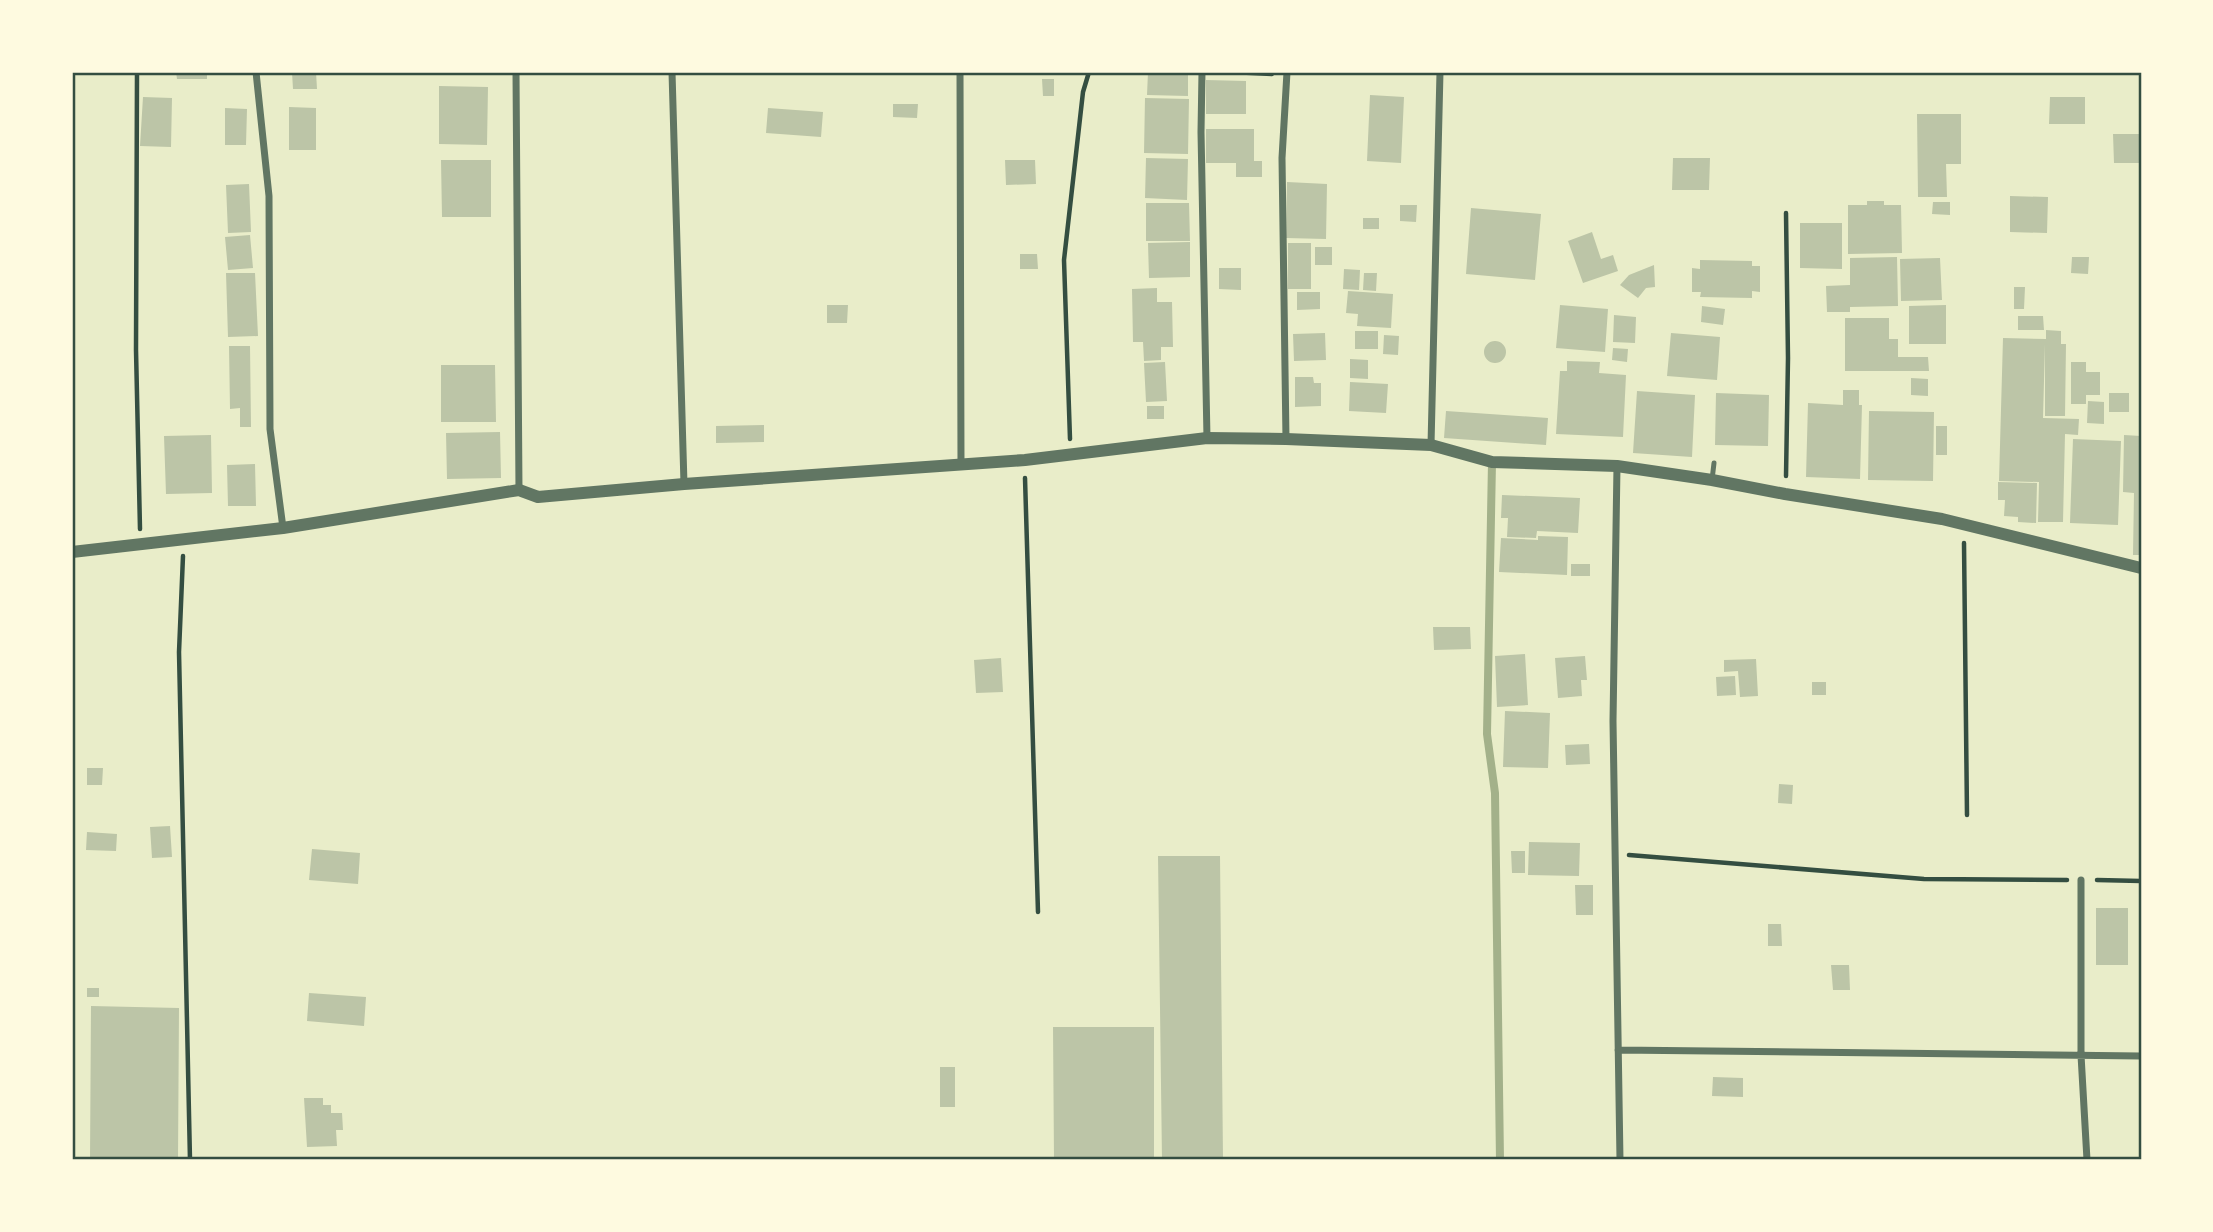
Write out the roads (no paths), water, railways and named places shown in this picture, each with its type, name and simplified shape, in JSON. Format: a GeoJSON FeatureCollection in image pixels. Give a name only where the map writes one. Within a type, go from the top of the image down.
{"type":"FeatureCollection","features":[{"type":"Feature","properties":{"kind":"street"},"geometry":{"type":"LineString","coordinates":[[256,72],[269,196],[270,429],[283,528]]}},
{"type":"Feature","properties":{"kind":"street"},"geometry":{"type":"LineString","coordinates":[[516,72],[519,490]]}},
{"type":"Feature","properties":{"kind":"street"},"geometry":{"type":"LineString","coordinates":[[672,72],[684,484]]}},
{"type":"Feature","properties":{"kind":"street"},"geometry":{"type":"LineString","coordinates":[[960,72],[961,464]]}},
{"type":"Feature","properties":{"kind":"street"},"geometry":{"type":"LineString","coordinates":[[1202,72],[1207,438]]}},
{"type":"Feature","properties":{"kind":"street"},"geometry":{"type":"LineString","coordinates":[[1431,445],[1440,72]]}},
{"type":"Feature","properties":{"kind":"street"},"geometry":{"type":"LineString","coordinates":[[1286,439],[1282,158],[1287,73]]}},
{"type":"Feature","properties":{"kind":"street"},"geometry":{"type":"LineString","coordinates":[[72,552],[283,528],[519,490],[538,497],[1025,460],[1207,438],[1431,445],[1492,462],[1617,466],[1942,519],[2141,568]]}},
{"type":"Feature","properties":{"kind":"street"},"geometry":{"type":"LineString","coordinates":[[1617,466],[1613,721],[1619,1160]]}},
{"type":"Feature","properties":{"kind":"street"},"geometry":{"type":"LineString","coordinates":[[2081,880],[2081,1055],[2087,1160]]}},
{"type":"Feature","properties":{"kind":"street"},"geometry":{"type":"LineString","coordinates":[[1618,1050],[2141,1056]]}},
{"type":"Feature","properties":{"kind":"lane"},"geometry":{"type":"LineString","coordinates":[[1712,480],[1714,463]]}},
{"type":"Feature","properties":{"kind":"waterway"},"geometry":{"type":"LineString","coordinates":[[1492,462],[1487,734],[1495,793],[1500,1160]]}}]}
